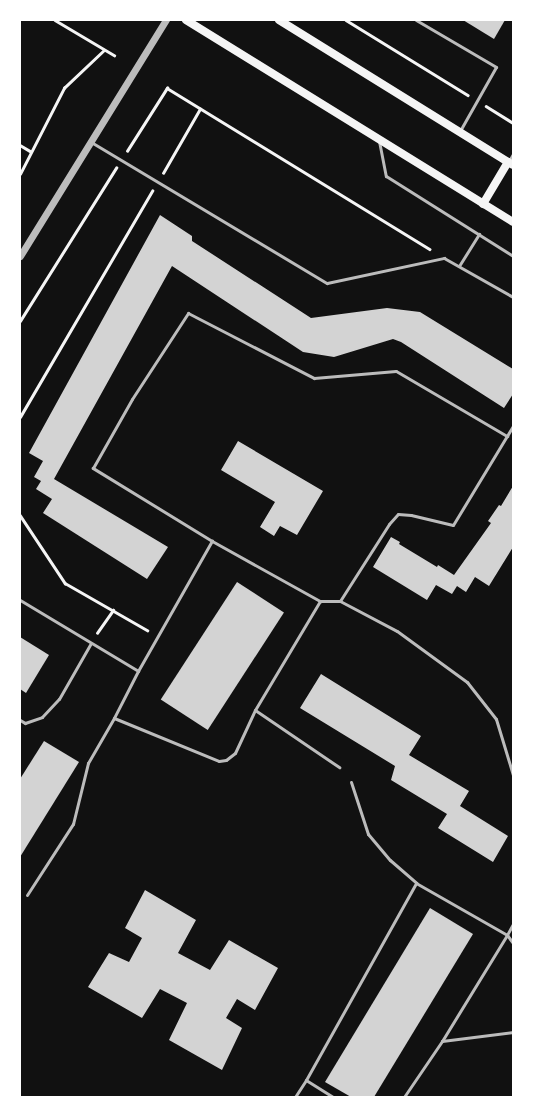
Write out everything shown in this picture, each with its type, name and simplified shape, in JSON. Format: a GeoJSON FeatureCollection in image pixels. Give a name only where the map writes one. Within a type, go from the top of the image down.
{"type":"FeatureCollection","features":[{"type":"Feature","properties":{"kind":"main road"},"geometry":{"type":"LineString","coordinates":[[186,20],[513,222]]}},
{"type":"Feature","properties":{"kind":"main road"},"geometry":{"type":"LineString","coordinates":[[279,20],[511,164],[483,204]]}},
{"type":"Feature","properties":{"kind":"street"},"geometry":{"type":"LineString","coordinates":[[20,256],[166,20]]}},
{"type":"Feature","properties":{"kind":"lane"},"geometry":{"type":"LineString","coordinates":[[416,20],[496,67],[459,132]]}},
{"type":"Feature","properties":{"kind":"lane"},"geometry":{"type":"LineString","coordinates":[[378,139],[386,176],[513,256]]}},
{"type":"Feature","properties":{"kind":"lane"},"geometry":{"type":"LineString","coordinates":[[91,142],[327,282],[444,258],[513,297]]}},
{"type":"Feature","properties":{"kind":"lane"},"geometry":{"type":"LineString","coordinates":[[511,164],[513,154]]}},
{"type":"Feature","properties":{"kind":"lane"},"geometry":{"type":"LineString","coordinates":[[459,266],[479,234]]}},
{"type":"Feature","properties":{"kind":"lane"},"geometry":{"type":"LineString","coordinates":[[507,436],[396,372],[314,378],[188,313],[132,399],[93,468],[212,541],[320,601],[340,601],[396,631],[467,682],[496,719],[513,775]]}},
{"type":"Feature","properties":{"kind":"lane"},"geometry":{"type":"LineString","coordinates":[[340,601],[389,524],[398,514],[411,515],[453,525],[513,426]]}},
{"type":"Feature","properties":{"kind":"lane"},"geometry":{"type":"LineString","coordinates":[[27,895],[73,824],[88,764],[114,718],[138,670],[212,541]]}},
{"type":"Feature","properties":{"kind":"lane"},"geometry":{"type":"LineString","coordinates":[[20,600],[138,670]]}},
{"type":"Feature","properties":{"kind":"lane"},"geometry":{"type":"LineString","coordinates":[[114,718],[219,761],[226,760],[235,753],[255,710],[320,601]]}},
{"type":"Feature","properties":{"kind":"lane"},"geometry":{"type":"LineString","coordinates":[[20,720],[26,723],[42,716],[59,699],[91,643]]}},
{"type":"Feature","properties":{"kind":"lane"},"geometry":{"type":"LineString","coordinates":[[255,710],[339,767]]}},
{"type":"Feature","properties":{"kind":"lane"},"geometry":{"type":"LineString","coordinates":[[351,782],[368,834],[390,860],[416,883],[507,935],[513,943]]}},
{"type":"Feature","properties":{"kind":"lane"},"geometry":{"type":"LineString","coordinates":[[296,1097],[416,883]]}},
{"type":"Feature","properties":{"kind":"lane"},"geometry":{"type":"LineString","coordinates":[[404,1097],[442,1042],[513,924]]}},
{"type":"Feature","properties":{"kind":"lane"},"geometry":{"type":"LineString","coordinates":[[442,1042],[513,1032]]}},
{"type":"Feature","properties":{"kind":"lane"},"geometry":{"type":"LineString","coordinates":[[306,1080],[333,1097]]}},
{"type":"Feature","properties":{"kind":"path"},"geometry":{"type":"LineString","coordinates":[[55,20],[114,55]]}},
{"type":"Feature","properties":{"kind":"path"},"geometry":{"type":"LineString","coordinates":[[346,20],[513,123]]}},
{"type":"Feature","properties":{"kind":"path"},"geometry":{"type":"LineString","coordinates":[[20,174],[30,151],[64,88],[104,50]]}},
{"type":"Feature","properties":{"kind":"path"},"geometry":{"type":"LineString","coordinates":[[20,321],[167,88],[444,258]]}},
{"type":"Feature","properties":{"kind":"path"},"geometry":{"type":"LineString","coordinates":[[20,417],[200,109]]}},
{"type":"Feature","properties":{"kind":"path"},"geometry":{"type":"LineString","coordinates":[[20,145],[30,151]]}},
{"type":"Feature","properties":{"kind":"path"},"geometry":{"type":"LineString","coordinates":[[20,515],[65,583],[147,630]]}},
{"type":"Feature","properties":{"kind":"path"},"geometry":{"type":"LineString","coordinates":[[91,643],[113,610]]}},
{"type":"Feature","properties":{"kind":"building"},"geometry":{"type":"Polygon","coordinates":[[[463,20],[505,20],[494,39],[463,20]]]}},
{"type":"Feature","properties":{"kind":"building"},"geometry":{"type":"Polygon","coordinates":[[[160,215],[192,236],[192,241],[311,318],[387,308],[420,312],[513,369],[513,394],[504,408],[401,342],[393,339],[334,357],[303,352],[172,266],[54,479],[168,547],[147,579],[43,513],[52,499],[36,489],[41,481],[34,477],[43,461],[29,453],[160,215]]]}},
{"type":"Feature","properties":{"kind":"building"},"geometry":{"type":"Polygon","coordinates":[[[238,441],[323,491],[297,535],[280,526],[274,536],[260,527],[275,502],[221,470],[238,441]]]}},
{"type":"Feature","properties":{"kind":"building"},"geometry":{"type":"Polygon","coordinates":[[[513,486],[513,547],[489,586],[475,577],[466,592],[457,586],[452,594],[436,585],[427,600],[373,567],[391,537],[400,542],[399,544],[437,567],[438,565],[454,575],[491,523],[488,521],[499,505],[501,506],[513,486]]]}},
{"type":"Feature","properties":{"kind":"building"},"geometry":{"type":"Polygon","coordinates":[[[237,582],[284,612],[208,730],[161,699],[237,582]]]}},
{"type":"Feature","properties":{"kind":"building"},"geometry":{"type":"Polygon","coordinates":[[[20,637],[49,655],[26,693],[20,689],[20,637]]]}},
{"type":"Feature","properties":{"kind":"building"},"geometry":{"type":"Polygon","coordinates":[[[321,674],[421,736],[409,755],[469,791],[460,806],[508,836],[493,862],[438,828],[447,814],[391,780],[395,766],[300,708],[321,674]]]}},
{"type":"Feature","properties":{"kind":"building"},"geometry":{"type":"Polygon","coordinates":[[[44,741],[79,762],[20,857],[20,779],[44,741]]]}},
{"type":"Feature","properties":{"kind":"building"},"geometry":{"type":"Polygon","coordinates":[[[145,890],[196,920],[178,953],[210,970],[229,940],[278,968],[255,1010],[237,999],[226,1018],[242,1028],[222,1070],[169,1040],[187,1003],[160,989],[142,1018],[88,987],[109,953],[129,962],[142,938],[125,928],[145,890]]]}},
{"type":"Feature","properties":{"kind":"building"},"geometry":{"type":"Polygon","coordinates":[[[430,908],[473,934],[374,1097],[351,1097],[325,1082],[430,908]]]}}]}
